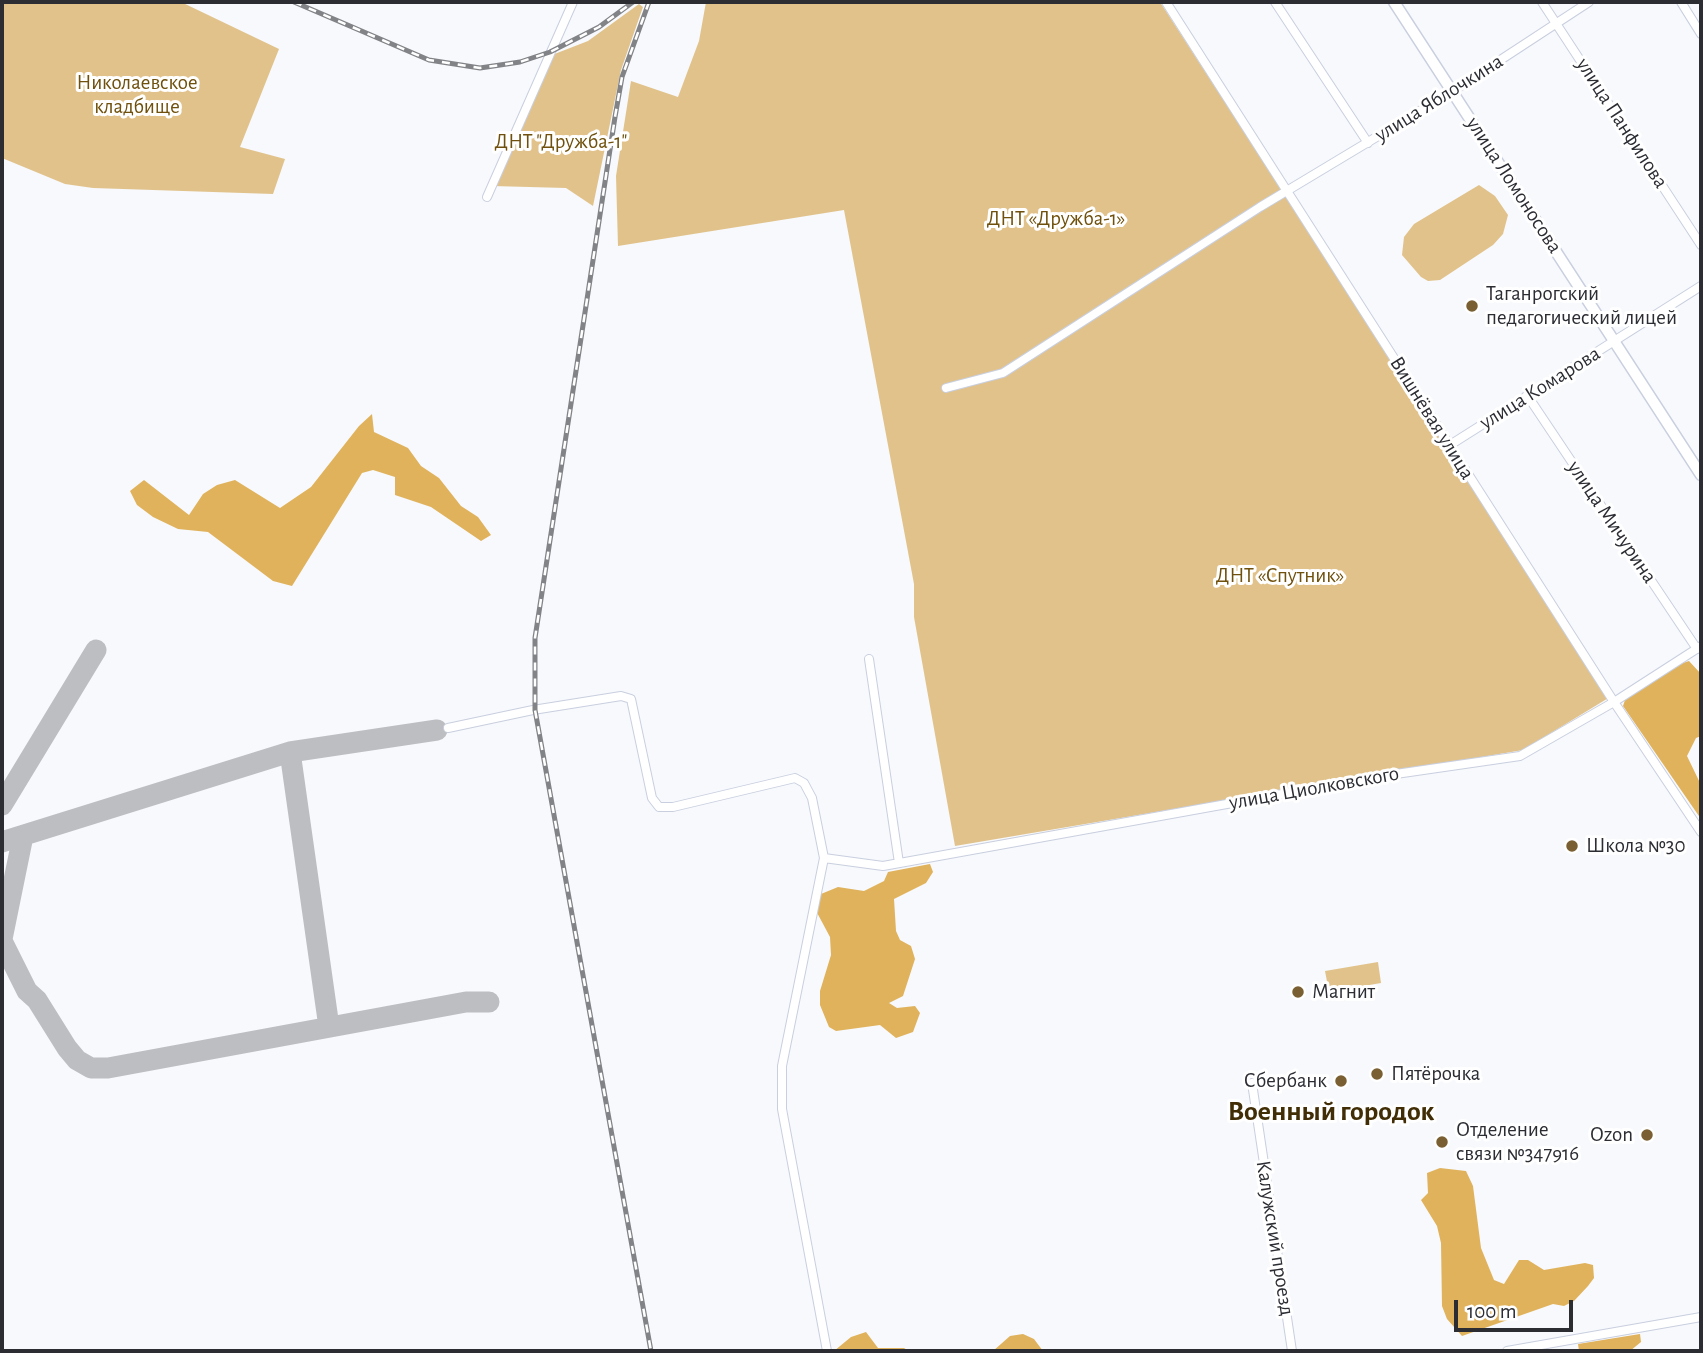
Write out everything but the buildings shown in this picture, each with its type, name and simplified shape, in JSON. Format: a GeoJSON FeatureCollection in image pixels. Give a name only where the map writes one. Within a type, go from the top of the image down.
{"type":"FeatureCollection","features":[{"type":"Feature","properties":{"kind":"street"},"geometry":{"type":"LineString","coordinates":[[487,197],[573,2]]}},
{"type":"Feature","properties":{"kind":"street","name":"Вишнёвая улица"},"geometry":{"type":"LineString","coordinates":[[1166,2],[1614,702],[1701,832]]}},
{"type":"Feature","properties":{"kind":"street"},"geometry":{"type":"LineString","coordinates":[[1275,2],[1368,143]]}},
{"type":"Feature","properties":{"kind":"street","name":"улица Ломоносова"},"geometry":{"type":"LineString","coordinates":[[1394,2],[1701,475]]}},
{"type":"Feature","properties":{"kind":"street","name":"улица Панфилова"},"geometry":{"type":"LineString","coordinates":[[1542,2],[1701,245]]}},
{"type":"Feature","properties":{"kind":"street","name":"улица Яблочкина"},"geometry":{"type":"LineString","coordinates":[[946,388],[1003,373],[1286,191],[1453,91],[1589,2]]}},
{"type":"Feature","properties":{"kind":"street"},"geometry":{"type":"LineString","coordinates":[[1681,2],[1701,34]]}},
{"type":"Feature","properties":{"kind":"street","name":"улица Комарова"},"geometry":{"type":"LineString","coordinates":[[1450,445],[1701,286]]}},
{"type":"Feature","properties":{"kind":"street","name":"улица Мичурина"},"geometry":{"type":"LineString","coordinates":[[1527,395],[1699,647]]}},
{"type":"Feature","properties":{"kind":"street","name":"улица Циолковского"},"geometry":{"type":"LineString","coordinates":[[824,858],[883,866],[1382,776],[1520,755],[1614,702],[1699,647]]}},
{"type":"Feature","properties":{"kind":"street"},"geometry":{"type":"LineString","coordinates":[[869,659],[899,863]]}},
{"type":"Feature","properties":{"kind":"street"},"geometry":{"type":"LineString","coordinates":[[447,729],[533,710],[621,696],[631,699],[652,798],[659,807],[673,807],[795,778],[804,783],[812,799],[824,858],[782,1066],[782,1109],[827,1351]]}},
{"type":"Feature","properties":{"kind":"street","name":"Калужский проезд"},"geometry":{"type":"LineString","coordinates":[[1252,1083],[1292,1351]]}},
{"type":"Feature","properties":{"kind":"street"},"geometry":{"type":"LineString","coordinates":[[1507,1351],[1701,1317]]}},
{"type":"Feature","properties":{"kind":"green space","name":"Николаевское кладбище"},"geometry":{"type":"Polygon","coordinates":[[[2,2],[181,2],[279,49],[240,147],[285,159],[273,194],[93,188],[65,184],[2,158],[2,2]]]}},
{"type":"Feature","properties":{"kind":"green space"},"geometry":{"type":"Polygon","coordinates":[[[706,2],[1160,2],[1610,697],[1523,750],[955,846],[914,617],[914,584],[844,210],[618,246],[616,176],[631,81],[678,97],[699,41],[706,2]]]}},
{"type":"Feature","properties":{"kind":"green space","name":"ДНТ \"Дружба-1\""},"geometry":{"type":"Polygon","coordinates":[[[639,4],[643,7],[621,70],[593,206],[566,188],[492,186],[552,55],[588,41],[639,4]]]}},
{"type":"Feature","properties":{"kind":"green space"},"geometry":{"type":"Polygon","coordinates":[[[1479,185],[1495,196],[1508,215],[1503,234],[1493,245],[1440,280],[1428,281],[1421,277],[1402,255],[1404,237],[1414,224],[1479,185]]]}},
{"type":"Feature","properties":{"kind":"green space"},"geometry":{"type":"Polygon","coordinates":[[[1378,962],[1381,983],[1329,992],[1325,971],[1378,962]]]}},
{"type":"Feature","properties":{"kind":"shaded area"},"geometry":{"type":"Polygon","coordinates":[[[372,414],[374,432],[408,448],[421,466],[439,478],[461,506],[478,517],[491,535],[481,541],[431,507],[395,495],[395,477],[373,470],[362,473],[292,586],[273,581],[208,532],[178,529],[153,517],[137,505],[130,491],[144,480],[189,515],[203,494],[217,485],[235,480],[280,508],[311,487],[359,426],[372,414]]]}},
{"type":"Feature","properties":{"kind":"shaded area"},"geometry":{"type":"Polygon","coordinates":[[[1689,661],[1701,674],[1701,736],[1696,738],[1687,756],[1701,785],[1701,819],[1623,706],[1627,694],[1665,669],[1689,661]]]}},
{"type":"Feature","properties":{"kind":"shaded area"},"geometry":{"type":"Polygon","coordinates":[[[930,864],[933,872],[926,883],[894,899],[896,931],[900,940],[911,946],[915,959],[903,996],[889,1003],[897,1008],[915,1006],[920,1013],[913,1032],[896,1038],[880,1025],[836,1031],[829,1027],[820,1005],[820,991],[831,955],[830,937],[814,907],[821,894],[838,887],[864,891],[884,881],[888,872],[930,864]]]}},
{"type":"Feature","properties":{"kind":"shaded area"},"geometry":{"type":"Polygon","coordinates":[[[1440,1168],[1466,1171],[1473,1186],[1481,1248],[1494,1280],[1504,1284],[1519,1260],[1528,1260],[1544,1270],[1585,1263],[1593,1265],[1594,1278],[1588,1286],[1574,1301],[1564,1306],[1553,1304],[1462,1336],[1447,1319],[1442,1306],[1441,1243],[1437,1226],[1421,1200],[1428,1193],[1427,1173],[1440,1168]]]}},
{"type":"Feature","properties":{"kind":"shaded area"},"geometry":{"type":"Polygon","coordinates":[[[866,1332],[878,1348],[904,1348],[909,1351],[834,1351],[851,1337],[866,1332]]]}},
{"type":"Feature","properties":{"kind":"shaded area"},"geometry":{"type":"Polygon","coordinates":[[[1023,1334],[1034,1339],[1043,1351],[993,1351],[1010,1336],[1023,1334]]]}},
{"type":"Feature","properties":{"kind":"shaded area"},"geometry":{"type":"Polygon","coordinates":[[[1640,1334],[1641,1342],[1630,1351],[1579,1351],[1578,1344],[1640,1334]]]}},
{"type":"Feature","properties":{"kind":"taxiway"},"geometry":{"type":"LineString","coordinates":[[2,805],[96,650]]}},
{"type":"Feature","properties":{"kind":"taxiway"},"geometry":{"type":"LineString","coordinates":[[2,842],[290,752],[437,730]]}},
{"type":"Feature","properties":{"kind":"taxiway"},"geometry":{"type":"LineString","coordinates":[[290,752],[329,1027]]}},
{"type":"Feature","properties":{"kind":"taxiway"},"geometry":{"type":"LineString","coordinates":[[2,939],[23,836]]}},
{"type":"Feature","properties":{"kind":"taxiway"},"geometry":{"type":"LineString","coordinates":[[2,941],[27,991],[37,1000],[67,1048],[77,1060],[91,1068],[108,1068],[466,1002],[489,1002]]}},
{"type":"Feature","properties":{"kind":"railway"},"geometry":{"type":"LineString","coordinates":[[294,2],[429,60],[480,68],[520,62],[550,52],[599,27],[633,2]]}},
{"type":"Feature","properties":{"kind":"railway"},"geometry":{"type":"LineString","coordinates":[[649,2],[622,77],[615,117],[535,638],[535,710],[651,1351]]}},
{"type":"Feature","properties":{"kind":"place","name":"Таганрогский педагогический лицей"},"geometry":{"type":"Point","coordinates":[1472,306]}},
{"type":"Feature","properties":{"kind":"place","name":"Школа №30"},"geometry":{"type":"Point","coordinates":[1572,846]}},
{"type":"Feature","properties":{"kind":"place","name":"Магнит"},"geometry":{"type":"Point","coordinates":[1298,992]}},
{"type":"Feature","properties":{"kind":"place","name":"Пятёрочка"},"geometry":{"type":"Point","coordinates":[1377,1074]}},
{"type":"Feature","properties":{"kind":"place","name":"Сбербанк"},"geometry":{"type":"Point","coordinates":[1341,1081]}},
{"type":"Feature","properties":{"kind":"place","name":"Ozon"},"geometry":{"type":"Point","coordinates":[1647,1135]}},
{"type":"Feature","properties":{"kind":"place","name":"Отделение связи №347916"},"geometry":{"type":"Point","coordinates":[1442,1142]}},
{"type":"Feature","properties":{"kind":"district","name":"Военный городок"},"geometry":{"type":"Point","coordinates":[1331,1112]}},
{"type":"Feature","properties":{"kind":"park label","name":"ДНТ «Дружба-1»"},"geometry":{"type":"Point","coordinates":[1056,219]}},
{"type":"Feature","properties":{"kind":"park label","name":"ДНТ «Спутник»"},"geometry":{"type":"Point","coordinates":[1280,576]}}]}
